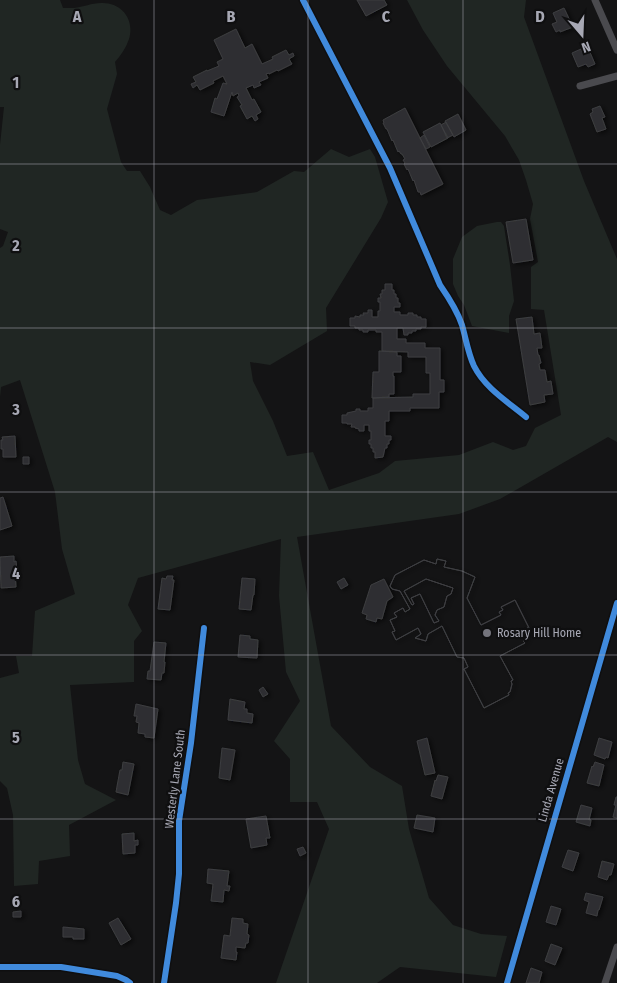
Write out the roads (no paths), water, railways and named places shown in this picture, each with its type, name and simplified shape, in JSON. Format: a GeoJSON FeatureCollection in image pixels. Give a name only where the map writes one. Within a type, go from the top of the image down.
{"type":"FeatureCollection","features":[{"type":"Feature","properties":{"kind":"street"},"geometry":{"type":"LineString","coordinates":[[303,0],[390,168],[440,285],[450,298],[457,312],[475,367],[483,380],[526,417]]}},
{"type":"Feature","properties":{"kind":"street"},"geometry":{"type":"LineString","coordinates":[[595,0],[617,50]]}},
{"type":"Feature","properties":{"kind":"street"},"geometry":{"type":"LineString","coordinates":[[580,86],[617,76]]}},
{"type":"Feature","properties":{"kind":"street","name":"Linda Avenue"},"geometry":{"type":"LineString","coordinates":[[507,983],[617,603]]}},
{"type":"Feature","properties":{"kind":"street","name":"Westerly Lane South"},"geometry":{"type":"LineString","coordinates":[[164,983],[179,874],[179,821],[191,743],[204,628]]}},
{"type":"Feature","properties":{"kind":"street"},"geometry":{"type":"LineString","coordinates":[[606,983],[617,947]]}},
{"type":"Feature","properties":{"kind":"street"},"geometry":{"type":"LineString","coordinates":[[0,967],[61,967],[117,976],[130,983]]}},
{"type":"Feature","properties":{"kind":"place","name":"Rosary Hill Home"},"geometry":{"type":"Point","coordinates":[487,633]}}]}
